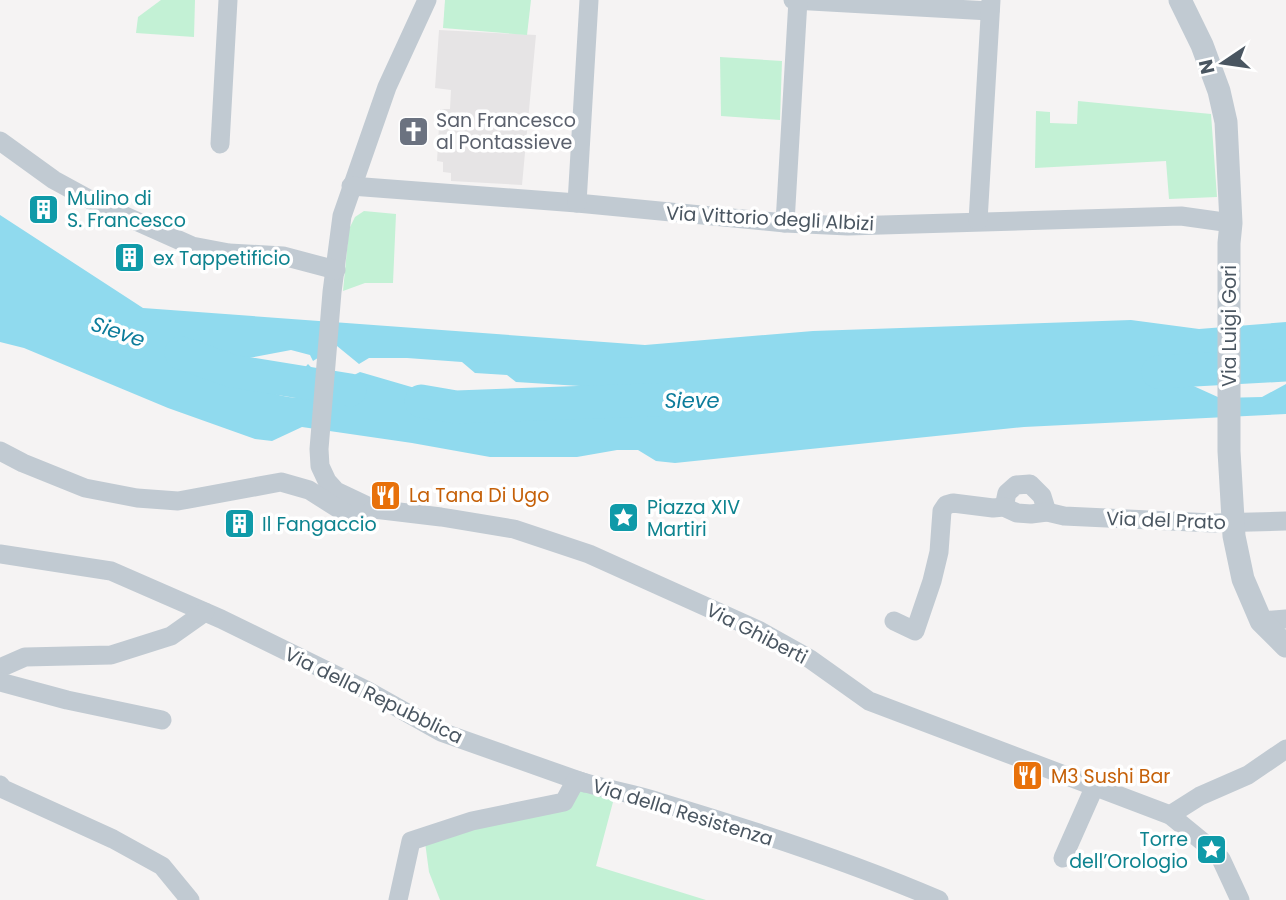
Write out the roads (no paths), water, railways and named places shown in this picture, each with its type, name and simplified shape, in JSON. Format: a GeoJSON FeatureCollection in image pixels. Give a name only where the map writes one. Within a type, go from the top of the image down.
{"type":"FeatureCollection","features":[{"type":"Feature","properties":{"kind":"street"},"geometry":{"type":"LineString","coordinates":[[220,144],[228,0]]}},
{"type":"Feature","properties":{"kind":"street","name":"Via Ghiberti"},"geometry":{"type":"LineString","coordinates":[[427,0],[387,87],[342,216],[332,292],[319,449],[320,466],[327,481],[336,491],[374,509],[514,529],[589,554],[760,631],[810,659],[869,701],[1170,815],[1203,842]]}},
{"type":"Feature","properties":{"kind":"street"},"geometry":{"type":"LineString","coordinates":[[577,203],[589,0]]}},
{"type":"Feature","properties":{"kind":"street"},"geometry":{"type":"LineString","coordinates":[[793,0],[991,6],[978,221]]}},
{"type":"Feature","properties":{"kind":"street"},"geometry":{"type":"LineString","coordinates":[[785,223],[798,0]]}},
{"type":"Feature","properties":{"kind":"street","name":"Via Luigi Gori"},"geometry":{"type":"LineString","coordinates":[[1181,0],[1219,91],[1226,122],[1230,233],[1229,441],[1234,536],[1243,579],[1261,621],[1286,646]]}},
{"type":"Feature","properties":{"kind":"street"},"geometry":{"type":"LineString","coordinates":[[0,141],[54,180],[98,204],[192,246],[229,253],[283,256],[336,270]]}},
{"type":"Feature","properties":{"kind":"street","name":"Via Vittorio degli Albizi"},"geometry":{"type":"LineString","coordinates":[[351,186],[848,226],[1181,216],[1230,233]]}},
{"type":"Feature","properties":{"kind":"street"},"geometry":{"type":"LineString","coordinates":[[0,451],[85,488],[137,498],[178,501],[281,482],[309,490],[350,516],[366,516],[374,509]]}},
{"type":"Feature","properties":{"kind":"street"},"geometry":{"type":"LineString","coordinates":[[1004,507],[1007,493],[1016,485],[1030,484],[1042,496],[1047,512]]}},
{"type":"Feature","properties":{"kind":"street","name":"Via del Prato"},"geometry":{"type":"LineString","coordinates":[[894,621],[915,631],[936,562],[942,511],[946,505],[953,503],[1004,507],[1017,513],[1047,512],[1064,516],[1194,523],[1286,521]]}},
{"type":"Feature","properties":{"kind":"street","name":"Via della Repubblica"},"geometry":{"type":"LineString","coordinates":[[0,554],[111,570],[368,691],[441,732],[585,783]]}},
{"type":"Feature","properties":{"kind":"street"},"geometry":{"type":"LineString","coordinates":[[0,668],[25,657],[111,655],[171,636],[205,612]]}},
{"type":"Feature","properties":{"kind":"street"},"geometry":{"type":"LineString","coordinates":[[1261,621],[1286,619]]}},
{"type":"Feature","properties":{"kind":"street"},"geometry":{"type":"LineString","coordinates":[[0,682],[67,700],[162,720]]}},
{"type":"Feature","properties":{"kind":"street"},"geometry":{"type":"LineString","coordinates":[[1170,815],[1200,796],[1248,775],[1286,749]]}},
{"type":"Feature","properties":{"kind":"street"},"geometry":{"type":"LineString","coordinates":[[1258,768],[1270,768],[1286,759]]}},
{"type":"Feature","properties":{"kind":"street","name":"Via della Resistenza"},"geometry":{"type":"LineString","coordinates":[[398,900],[411,841],[472,821],[564,802],[576,780],[646,798],[751,831],[939,900]]}},
{"type":"Feature","properties":{"kind":"street"},"geometry":{"type":"LineString","coordinates":[[0,785],[2,789],[113,839],[162,866],[190,900]]}},
{"type":"Feature","properties":{"kind":"street"},"geometry":{"type":"LineString","coordinates":[[1063,858],[1094,788]]}},
{"type":"Feature","properties":{"kind":"street"},"geometry":{"type":"LineString","coordinates":[[1221,859],[1240,900]]}},
{"type":"Feature","properties":{"kind":"water","name":"Sieve"},"geometry":{"type":"Polygon","coordinates":[[[0,215],[143,308],[645,345],[813,331],[1131,320],[1199,329],[1286,322],[1286,352],[1265,363],[1242,365],[1216,375],[1209,367],[1178,379],[1220,398],[1262,397],[1286,384],[1286,414],[1024,427],[675,463],[656,461],[638,450],[617,450],[577,457],[490,457],[302,427],[272,441],[255,439],[168,408],[24,348],[0,342],[0,215]],[[337,346],[313,361],[310,355],[291,350],[244,359],[220,359],[227,375],[238,385],[290,397],[306,397],[309,388],[300,373],[308,364],[330,387],[360,372],[456,400],[477,410],[520,416],[566,418],[612,409],[630,402],[621,391],[516,382],[507,375],[475,373],[462,362],[369,358],[359,364],[337,346]]]}},
{"type":"Feature","properties":{"kind":"waterway","name":"Sieve"},"geometry":{"type":"LineString","coordinates":[[181,353],[232,371],[350,390]]}},
{"type":"Feature","properties":{"kind":"waterway","name":"Sieve"},"geometry":{"type":"LineString","coordinates":[[1158,372],[1286,365]]}},
{"type":"Feature","properties":{"kind":"waterway","name":"Sieve"},"geometry":{"type":"LineString","coordinates":[[421,401],[456,407],[674,399]]}},
{"type":"Feature","properties":{"kind":"place","name":"San Francesco al Pontassieve"},"geometry":{"type":"Point","coordinates":[413,131]}},
{"type":"Feature","properties":{"kind":"place","name":"Mulino di S. Francesco"},"geometry":{"type":"Point","coordinates":[44,209]}},
{"type":"Feature","properties":{"kind":"place","name":"ex Tappetificio"},"geometry":{"type":"Point","coordinates":[130,258]}},
{"type":"Feature","properties":{"kind":"place","name":"La Tana Di Ugo"},"geometry":{"type":"Point","coordinates":[386,495]}},
{"type":"Feature","properties":{"kind":"place","name":"Piazza XIV Martiri"},"geometry":{"type":"Point","coordinates":[624,518]}},
{"type":"Feature","properties":{"kind":"place","name":"Il Fangaccio"},"geometry":{"type":"Point","coordinates":[239,524]}},
{"type":"Feature","properties":{"kind":"place","name":"M3 Sushi Bar"},"geometry":{"type":"Point","coordinates":[1028,776]}},
{"type":"Feature","properties":{"kind":"place","name":"Torre dell’Orologio"},"geometry":{"type":"Point","coordinates":[1211,850]}}]}
